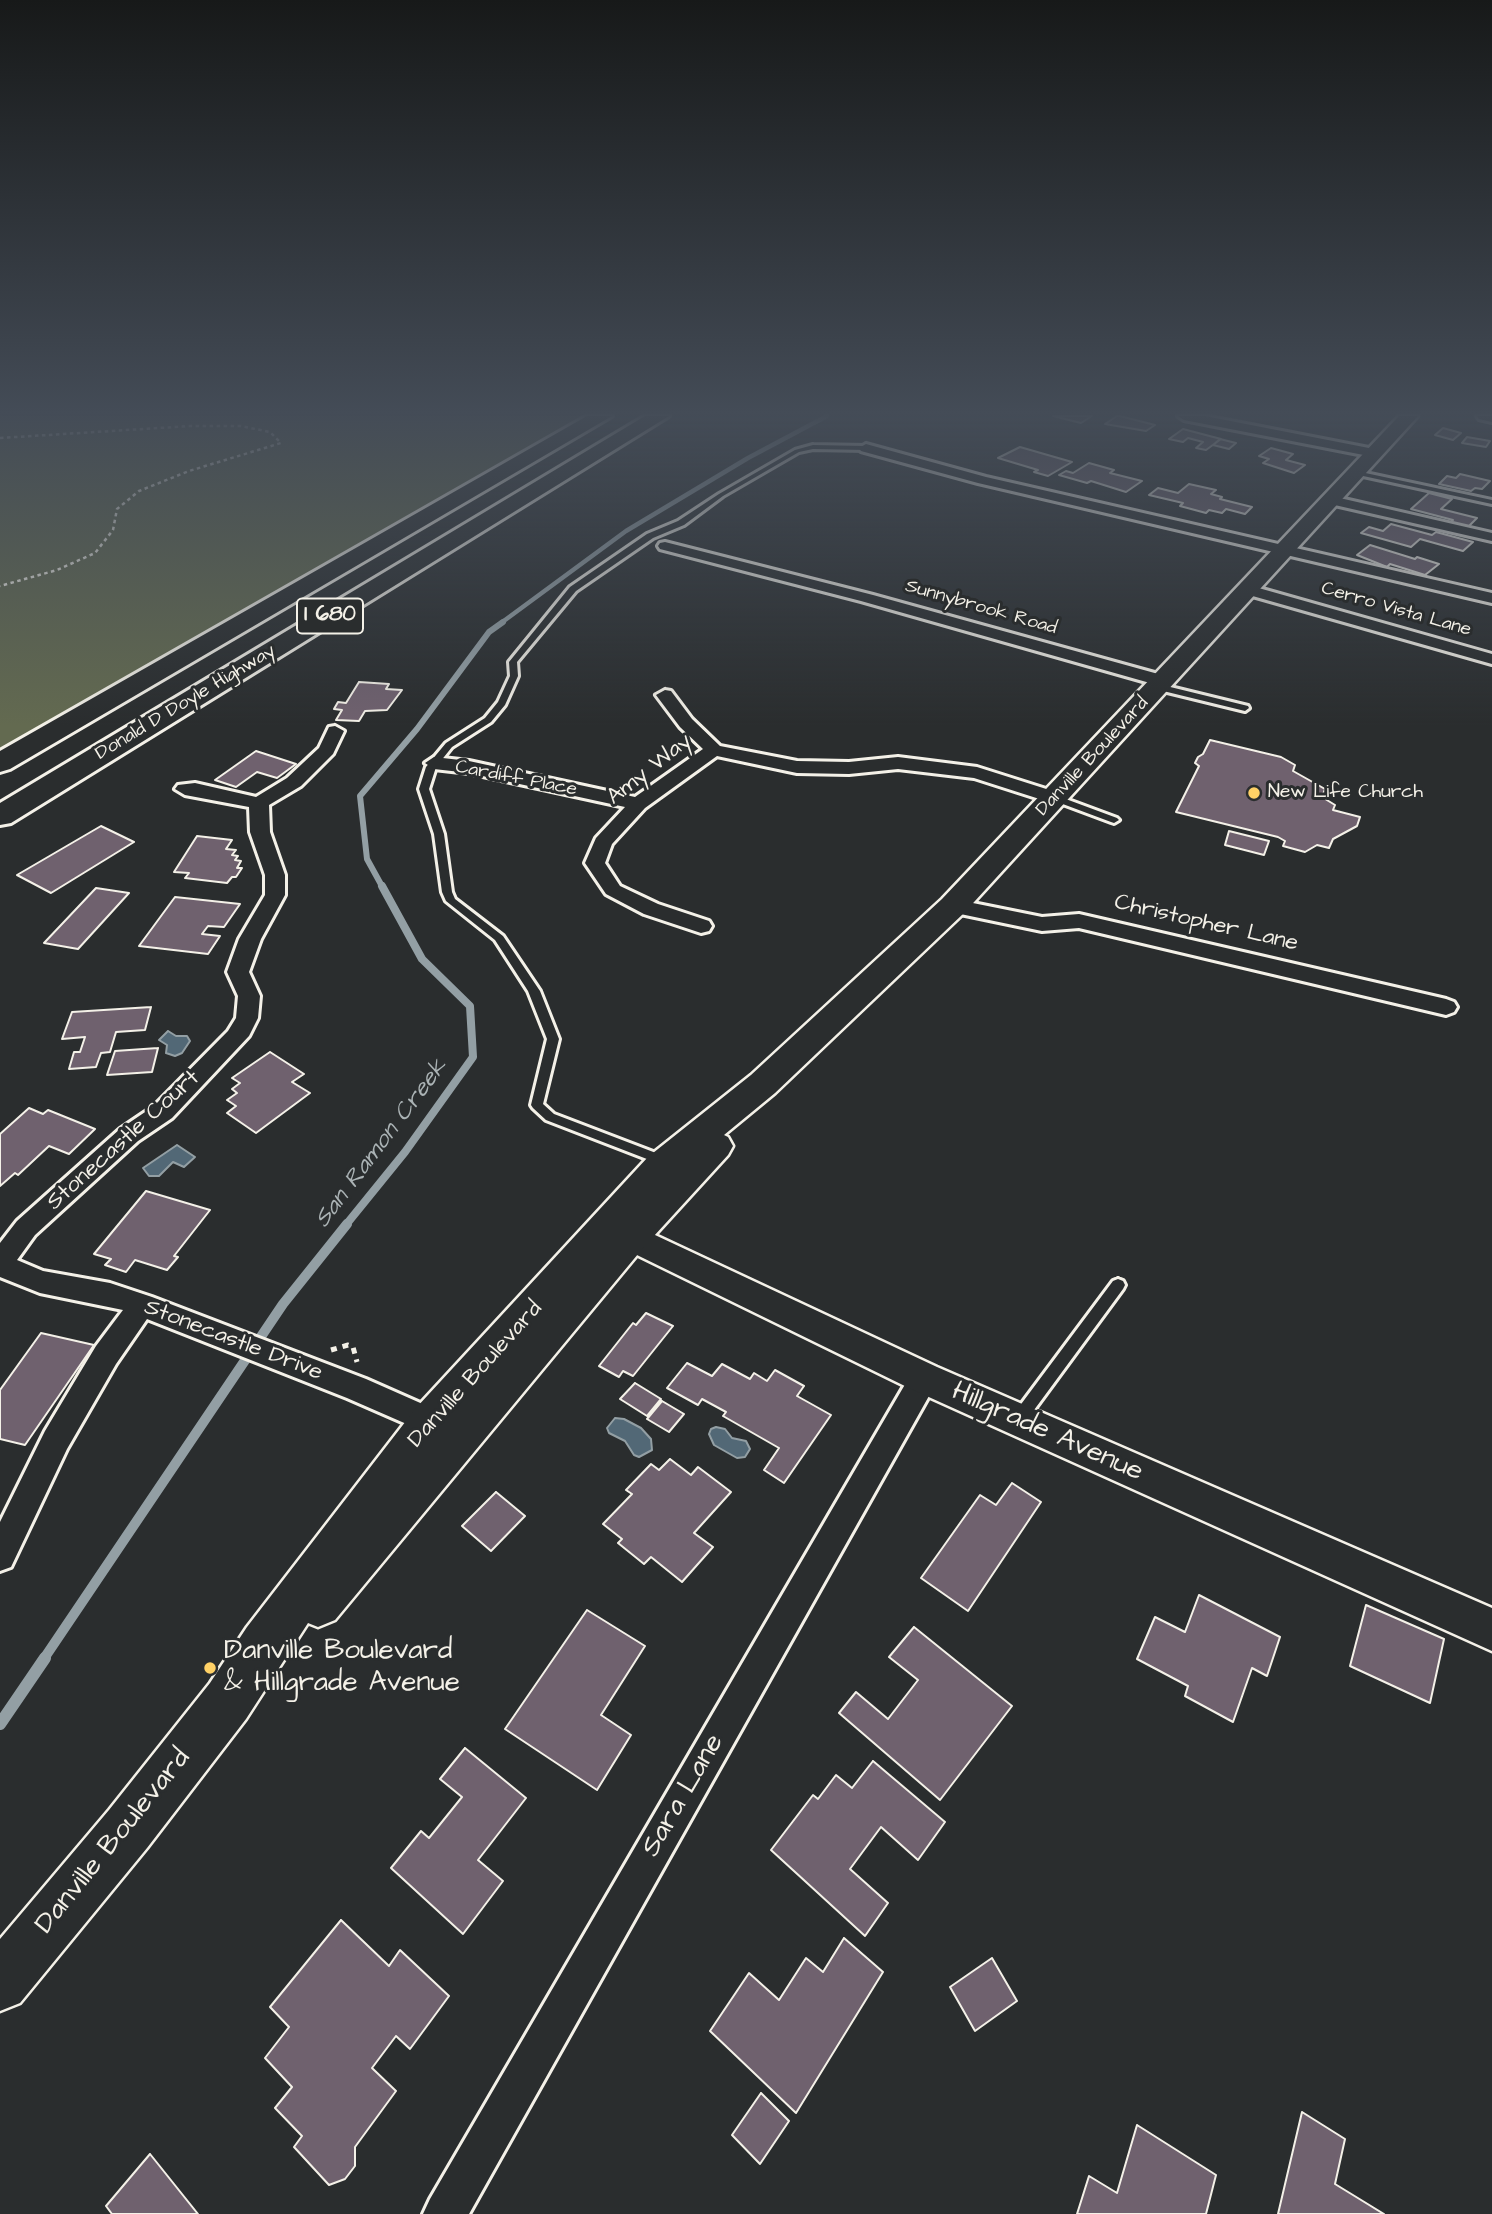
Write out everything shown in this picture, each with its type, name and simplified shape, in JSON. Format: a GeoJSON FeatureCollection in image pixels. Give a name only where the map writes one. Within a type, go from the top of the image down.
{"type":"FeatureCollection","features":[{"type":"Feature","properties":{"kind":"highway","name":"Donald D Doyle Highway"},"geometry":{"type":"LineString","coordinates":[[0,763],[423,519]]}},
{"type":"Feature","properties":{"kind":"highway","name":"I 680"},"geometry":{"type":"LineString","coordinates":[[0,796],[466,519]]}},
{"type":"Feature","properties":{"kind":"highway","name":"Donald D Doyle Highway"},"geometry":{"type":"LineString","coordinates":[[0,816],[489,519]]}},
{"type":"Feature","properties":{"kind":"main road","name":"Danville Boulevard"},"geometry":{"type":"LineString","coordinates":[[0,1983],[128,1829],[228,1701],[264,1644],[384,1481],[446,1429],[618,1231],[679,1167],[738,1118],[763,1084],[953,906],[1314,519]]}},
{"type":"Feature","properties":{"kind":"street"},"geometry":{"type":"LineString","coordinates":[[1151,519],[1492,598]]}},
{"type":"Feature","properties":{"kind":"street"},"geometry":{"type":"LineString","coordinates":[[1415,519],[1492,537]]}},
{"type":"Feature","properties":{"kind":"street","name":"Sunnybrook Road"},"geometry":{"type":"LineString","coordinates":[[665,546],[867,598],[1161,684]]}},
{"type":"Feature","properties":{"kind":"street","name":"Cerro Vista Lane"},"geometry":{"type":"LineString","coordinates":[[1248,590],[1492,659]]}},
{"type":"Feature","properties":{"kind":"street"},"geometry":{"type":"LineString","coordinates":[[665,695],[686,723],[714,750],[797,767],[849,768],[898,763],[977,773],[1055,798]]}},
{"type":"Feature","properties":{"kind":"street"},"geometry":{"type":"LineString","coordinates":[[185,789],[259,803],[302,774],[327,750],[335,732]]}},
{"type":"Feature","properties":{"kind":"street","name":"Amy Way"},"geometry":{"type":"LineString","coordinates":[[701,926],[651,909],[612,890],[595,863],[603,842],[638,804],[714,750]]}},
{"type":"Feature","properties":{"kind":"street","name":"Cardiff Place"},"geometry":{"type":"LineString","coordinates":[[435,763],[470,767],[638,804]]}},
{"type":"Feature","properties":{"kind":"street","name":"Stonecastle Court"},"geometry":{"type":"LineString","coordinates":[[0,1264],[26,1228],[129,1135],[163,1112],[237,1036],[247,1018],[249,996],[238,972],[250,939],[275,895],[275,876],[260,832],[259,803]]}},
{"type":"Feature","properties":{"kind":"street","name":"Christopher Lane"},"geometry":{"type":"LineString","coordinates":[[953,906],[1042,924],[1079,921],[1446,1007]]}},
{"type":"Feature","properties":{"kind":"street","name":"Hillgrade Avenue"},"geometry":{"type":"LineString","coordinates":[[618,1231],[924,1378],[1492,1630]]}},
{"type":"Feature","properties":{"kind":"street","name":"Stonecastle Drive"},"geometry":{"type":"LineString","coordinates":[[0,1264],[40,1282],[110,1294],[175,1317],[356,1388],[446,1429]]}},
{"type":"Feature","properties":{"kind":"street"},"geometry":{"type":"LineString","coordinates":[[0,1556],[56,1440],[106,1355],[142,1305]]}},
{"type":"Feature","properties":{"kind":"street","name":"Sara Lane"},"geometry":{"type":"LineString","coordinates":[[444,2214],[924,1378]]}},
{"type":"Feature","properties":{"kind":"lane"},"geometry":{"type":"LineString","coordinates":[[679,1167],[550,1117],[537,1105],[553,1039],[534,991],[499,938],[451,901],[447,892],[439,834],[424,789],[435,763],[449,746],[488,720],[502,703],[514,676],[513,663],[573,589],[650,536],[687,519]]}},
{"type":"Feature","properties":{"kind":"lane"},"geometry":{"type":"LineString","coordinates":[[1161,684],[1245,708]]}},
{"type":"Feature","properties":{"kind":"lane"},"geometry":{"type":"LineString","coordinates":[[1055,798],[1114,820]]}},
{"type":"Feature","properties":{"kind":"lane"},"geometry":{"type":"LineString","coordinates":[[1017,1420],[1118,1285]]}},
{"type":"Feature","properties":{"kind":"path"},"geometry":{"type":"LineString","coordinates":[[0,586],[57,570],[95,554],[113,530],[115,519]]}},
{"type":"Feature","properties":{"kind":"green space"},"geometry":{"type":"Polygon","coordinates":[[[0,519],[423,519],[0,763],[0,519]]]}},
{"type":"Feature","properties":{"kind":"water"},"geometry":{"type":"Polygon","coordinates":[[[168,1031],[176,1036],[187,1036],[190,1041],[182,1053],[175,1056],[166,1053],[167,1045],[159,1040],[168,1031]]]}},
{"type":"Feature","properties":{"kind":"water"},"geometry":{"type":"Polygon","coordinates":[[[177,1145],[195,1157],[184,1167],[173,1162],[159,1176],[149,1176],[143,1168],[177,1145]]]}},
{"type":"Feature","properties":{"kind":"water"},"geometry":{"type":"Polygon","coordinates":[[[615,1418],[624,1419],[641,1428],[651,1439],[652,1450],[639,1457],[634,1455],[625,1441],[609,1433],[607,1428],[615,1418]]]}},
{"type":"Feature","properties":{"kind":"water"},"geometry":{"type":"Polygon","coordinates":[[[711,1429],[725,1429],[732,1438],[746,1441],[750,1449],[745,1457],[737,1458],[714,1445],[709,1434],[711,1429]]]}},
{"type":"Feature","properties":{"kind":"building"},"geometry":{"type":"Polygon","coordinates":[[[1450,519],[1476,519],[1466,529],[1448,524],[1453,520],[1450,519]]]}},
{"type":"Feature","properties":{"kind":"building"},"geometry":{"type":"Polygon","coordinates":[[[1391,524],[1473,542],[1463,551],[1420,539],[1411,547],[1361,533],[1369,527],[1383,531],[1391,524]]]}},
{"type":"Feature","properties":{"kind":"building"},"geometry":{"type":"Polygon","coordinates":[[[1370,545],[1439,564],[1425,575],[1390,564],[1387,567],[1357,555],[1370,545]]]}},
{"type":"Feature","properties":{"kind":"building"},"geometry":{"type":"Polygon","coordinates":[[[359,682],[389,684],[386,689],[402,690],[387,710],[365,711],[359,721],[336,720],[342,710],[334,709],[338,702],[346,703],[359,682]]]}},
{"type":"Feature","properties":{"kind":"building","name":"New Life Church"},"geometry":{"type":"Polygon","coordinates":[[[1210,740],[1281,757],[1295,765],[1293,771],[1325,789],[1322,797],[1335,805],[1333,810],[1360,817],[1357,826],[1333,839],[1329,848],[1317,845],[1305,852],[1283,846],[1285,841],[1278,837],[1176,812],[1199,766],[1195,763],[1210,740]]]}},
{"type":"Feature","properties":{"kind":"building"},"geometry":{"type":"Polygon","coordinates":[[[256,751],[296,764],[277,778],[257,772],[236,787],[215,780],[256,751]]]}},
{"type":"Feature","properties":{"kind":"building"},"geometry":{"type":"Polygon","coordinates":[[[101,826],[134,842],[51,893],[17,875],[101,826]]]}},
{"type":"Feature","properties":{"kind":"building"},"geometry":{"type":"Polygon","coordinates":[[[1229,831],[1269,841],[1264,855],[1225,845],[1229,831]]]}},
{"type":"Feature","properties":{"kind":"building"},"geometry":{"type":"Polygon","coordinates":[[[197,836],[232,840],[226,849],[236,850],[232,855],[238,856],[235,860],[241,861],[237,868],[242,868],[236,877],[232,877],[227,883],[185,878],[189,873],[174,872],[197,836]]]}},
{"type":"Feature","properties":{"kind":"building"},"geometry":{"type":"Polygon","coordinates":[[[96,888],[129,893],[78,949],[44,943],[96,888]]]}},
{"type":"Feature","properties":{"kind":"building"},"geometry":{"type":"Polygon","coordinates":[[[175,897],[240,904],[224,927],[208,926],[202,934],[220,936],[208,954],[139,946],[175,897]]]}},
{"type":"Feature","properties":{"kind":"building"},"geometry":{"type":"Polygon","coordinates":[[[151,1007],[145,1030],[116,1032],[110,1052],[101,1053],[96,1067],[69,1069],[74,1052],[80,1052],[85,1037],[62,1039],[72,1012],[151,1007]]]}},
{"type":"Feature","properties":{"kind":"building"},"geometry":{"type":"Polygon","coordinates":[[[158,1048],[152,1072],[107,1075],[115,1051],[158,1048]]]}},
{"type":"Feature","properties":{"kind":"building"},"geometry":{"type":"Polygon","coordinates":[[[270,1052],[304,1074],[292,1082],[310,1093],[256,1133],[227,1113],[236,1106],[227,1100],[237,1093],[232,1089],[240,1083],[232,1078],[270,1052]]]}},
{"type":"Feature","properties":{"kind":"building"},"geometry":{"type":"Polygon","coordinates":[[[29,1108],[43,1114],[48,1110],[95,1129],[69,1154],[49,1146],[18,1175],[15,1173],[0,1186],[0,1134],[29,1108]]]}},
{"type":"Feature","properties":{"kind":"building"},"geometry":{"type":"Polygon","coordinates":[[[146,1191],[210,1210],[174,1256],[178,1257],[167,1270],[135,1260],[126,1272],[105,1265],[111,1259],[94,1254],[146,1191]]]}},
{"type":"Feature","properties":{"kind":"building"},"geometry":{"type":"Polygon","coordinates":[[[646,1313],[673,1326],[633,1376],[623,1371],[619,1377],[599,1366],[633,1323],[636,1325],[646,1313]]]}},
{"type":"Feature","properties":{"kind":"building"},"geometry":{"type":"Polygon","coordinates":[[[41,1333],[94,1345],[25,1445],[0,1439],[0,1390],[41,1333]]]}},
{"type":"Feature","properties":{"kind":"building"},"geometry":{"type":"Polygon","coordinates":[[[687,1363],[712,1376],[722,1364],[750,1379],[754,1373],[767,1381],[775,1370],[804,1386],[797,1396],[831,1415],[784,1483],[764,1470],[779,1448],[723,1416],[726,1412],[702,1399],[698,1405],[667,1388],[687,1363]]]}},
{"type":"Feature","properties":{"kind":"building"},"geometry":{"type":"Polygon","coordinates":[[[635,1383],[661,1399],[647,1416],[620,1399],[635,1383]]]}},
{"type":"Feature","properties":{"kind":"building"},"geometry":{"type":"Polygon","coordinates":[[[662,1401],[684,1414],[669,1432],[647,1419],[662,1401]]]}},
{"type":"Feature","properties":{"kind":"building"},"geometry":{"type":"Polygon","coordinates":[[[670,1459],[691,1475],[698,1467],[731,1492],[694,1533],[713,1547],[682,1582],[651,1557],[644,1564],[618,1543],[622,1539],[603,1524],[632,1494],[626,1490],[651,1464],[659,1470],[670,1459]]]}},
{"type":"Feature","properties":{"kind":"building"},"geometry":{"type":"Polygon","coordinates":[[[1012,1483],[1041,1502],[968,1611],[921,1578],[980,1495],[996,1505],[1012,1483]]]}},
{"type":"Feature","properties":{"kind":"building"},"geometry":{"type":"Polygon","coordinates":[[[496,1492],[525,1516],[491,1551],[462,1526],[496,1492]]]}},
{"type":"Feature","properties":{"kind":"building"},"geometry":{"type":"Polygon","coordinates":[[[1199,1595],[1280,1637],[1267,1676],[1252,1668],[1233,1722],[1185,1696],[1188,1686],[1137,1659],[1155,1617],[1185,1632],[1199,1595]]]}},
{"type":"Feature","properties":{"kind":"building"},"geometry":{"type":"Polygon","coordinates":[[[1366,1605],[1444,1639],[1430,1703],[1350,1666],[1366,1605]]]}},
{"type":"Feature","properties":{"kind":"building"},"geometry":{"type":"Polygon","coordinates":[[[587,1610],[645,1646],[601,1715],[631,1735],[597,1790],[505,1729],[587,1610]]]}},
{"type":"Feature","properties":{"kind":"building"},"geometry":{"type":"Polygon","coordinates":[[[914,1627],[1012,1706],[940,1800],[839,1713],[856,1692],[888,1719],[918,1680],[889,1657],[914,1627]]]}},
{"type":"Feature","properties":{"kind":"building"},"geometry":{"type":"Polygon","coordinates":[[[465,1748],[526,1798],[478,1860],[503,1881],[463,1934],[391,1868],[421,1831],[429,1838],[462,1797],[440,1779],[465,1748]]]}},
{"type":"Feature","properties":{"kind":"building"},"geometry":{"type":"Polygon","coordinates":[[[873,1761],[945,1822],[918,1860],[881,1827],[850,1869],[888,1903],[865,1936],[771,1850],[813,1795],[818,1799],[836,1775],[852,1788],[873,1761]]]}},
{"type":"Feature","properties":{"kind":"building"},"geometry":{"type":"Polygon","coordinates":[[[341,1920],[389,1966],[400,1950],[449,1996],[410,2049],[396,2036],[372,2068],[396,2091],[355,2147],[355,2166],[345,2179],[329,2185],[294,2147],[302,2136],[275,2108],[292,2087],[265,2058],[289,2027],[270,2007],[341,1920]]]}},
{"type":"Feature","properties":{"kind":"building"},"geometry":{"type":"Polygon","coordinates":[[[844,1938],[883,1972],[796,2113],[710,2031],[749,1973],[779,2000],[806,1958],[823,1972],[844,1938]]]}},
{"type":"Feature","properties":{"kind":"building"},"geometry":{"type":"Polygon","coordinates":[[[992,1958],[1017,2001],[975,2031],[950,1987],[992,1958]]]}},
{"type":"Feature","properties":{"kind":"building"},"geometry":{"type":"Polygon","coordinates":[[[761,2093],[789,2121],[760,2164],[732,2135],[761,2093]]]}},
{"type":"Feature","properties":{"kind":"building"},"geometry":{"type":"Polygon","coordinates":[[[1302,2112],[1345,2139],[1335,2184],[1384,2214],[1278,2214],[1302,2112]]]}},
{"type":"Feature","properties":{"kind":"building"},"geometry":{"type":"Polygon","coordinates":[[[1137,2125],[1216,2175],[1206,2214],[1077,2214],[1089,2176],[1117,2193],[1137,2125]]]}},
{"type":"Feature","properties":{"kind":"building"},"geometry":{"type":"Polygon","coordinates":[[[150,2154],[198,2214],[112,2214],[106,2206],[150,2154]]]}},
{"type":"Feature","properties":{"kind":"waterway","name":"San Ramon Creek"},"geometry":{"type":"LineString","coordinates":[[501,623],[646,519]]}},
{"type":"Feature","properties":{"kind":"waterway","name":"San Ramon Creek"},"geometry":{"type":"LineString","coordinates":[[383,888],[367,859],[360,796],[417,729],[489,632],[503,622]]}},
{"type":"Feature","properties":{"kind":"waterway","name":"San Ramon Creek"},"geometry":{"type":"LineString","coordinates":[[345,1226],[405,1152],[473,1057],[470,1006],[422,959],[382,886]]}},
{"type":"Feature","properties":{"kind":"waterway","name":"San Ramon Creek"},"geometry":{"type":"LineString","coordinates":[[43,1660],[283,1304],[347,1224]]}},
{"type":"Feature","properties":{"kind":"waterway","name":"San Ramon Creek"},"geometry":{"type":"LineString","coordinates":[[0,1724],[45,1658]]}},
{"type":"Feature","properties":{"kind":"place","name":"New Life Church"},"geometry":{"type":"Point","coordinates":[1254,793]}},
{"type":"Feature","properties":{"kind":"place","name":"Danville Boulevard & Hillgrade Avenue"},"geometry":{"type":"Point","coordinates":[210,1668]}}]}
